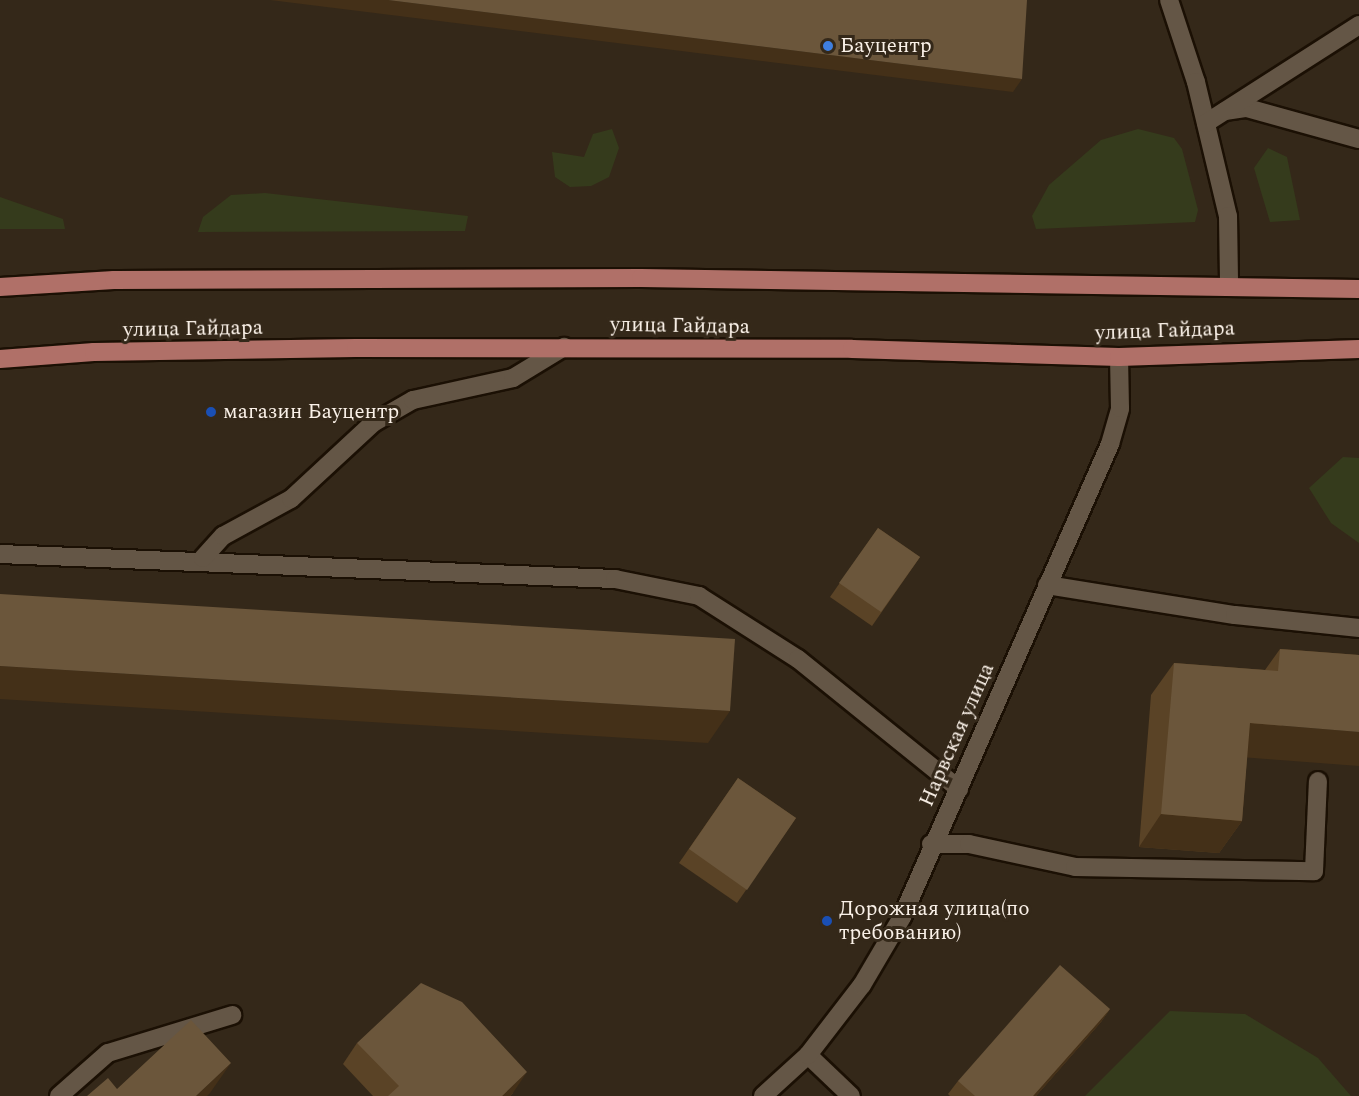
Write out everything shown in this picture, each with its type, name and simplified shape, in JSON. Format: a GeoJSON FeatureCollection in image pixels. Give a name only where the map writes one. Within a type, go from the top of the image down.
{"type":"FeatureCollection","features":[{"type":"Feature","properties":{"kind":"main road"},"geometry":{"type":"LineString","coordinates":[[0,273],[27,284]]}},
{"type":"Feature","properties":{"kind":"main road"},"geometry":{"type":"LineString","coordinates":[[0,286],[630,278],[1228,283],[1359,289]]}},
{"type":"Feature","properties":{"kind":"main road","name":"улица Гайдара"},"geometry":{"type":"LineString","coordinates":[[0,359],[94,352],[564,347],[1119,357],[1359,349]]}},
{"type":"Feature","properties":{"kind":"street"},"geometry":{"type":"LineString","coordinates":[[1168,0],[1212,117],[1228,216],[1228,283]]}},
{"type":"Feature","properties":{"kind":"street"},"geometry":{"type":"LineString","coordinates":[[1212,117],[1359,25]]}},
{"type":"Feature","properties":{"kind":"street"},"geometry":{"type":"LineString","coordinates":[[1212,117],[1247,108],[1359,139]]}},
{"type":"Feature","properties":{"kind":"street"},"geometry":{"type":"LineString","coordinates":[[203,558],[223,536],[291,499],[373,423],[413,400],[513,378],[564,347]]}},
{"type":"Feature","properties":{"kind":"street","name":"Нарвская улица"},"geometry":{"type":"LineString","coordinates":[[763,1096],[808,1055],[862,984],[902,917],[931,844],[959,789],[1110,444],[1120,408],[1119,357]]}},
{"type":"Feature","properties":{"kind":"street"},"geometry":{"type":"LineString","coordinates":[[0,554],[203,558],[615,579],[699,596],[798,659],[959,789]]}},
{"type":"Feature","properties":{"kind":"street"},"geometry":{"type":"LineString","coordinates":[[1047,585],[1235,615],[1359,628]]}},
{"type":"Feature","properties":{"kind":"street"},"geometry":{"type":"LineString","coordinates":[[931,844],[969,844],[1075,867],[1314,870],[1318,782]]}},
{"type":"Feature","properties":{"kind":"street"},"geometry":{"type":"LineString","coordinates":[[59,1096],[108,1053],[232,1015]]}},
{"type":"Feature","properties":{"kind":"street"},"geometry":{"type":"LineString","coordinates":[[808,1055],[851,1096]]}},
{"type":"Feature","properties":{"kind":"green space"},"geometry":{"type":"Polygon","coordinates":[[[612,129],[619,148],[609,177],[591,186],[570,187],[555,177],[552,152],[584,157],[593,134],[612,129]]]}},
{"type":"Feature","properties":{"kind":"green space"},"geometry":{"type":"Polygon","coordinates":[[[1138,129],[1174,138],[1182,149],[1198,210],[1195,222],[1036,229],[1032,216],[1049,185],[1101,140],[1138,129]]]}},
{"type":"Feature","properties":{"kind":"green space"},"geometry":{"type":"Polygon","coordinates":[[[1268,148],[1287,157],[1300,220],[1270,222],[1254,168],[1268,148]]]}},
{"type":"Feature","properties":{"kind":"green space"},"geometry":{"type":"Polygon","coordinates":[[[265,193],[468,216],[465,231],[198,232],[203,217],[231,195],[265,193]]]}},
{"type":"Feature","properties":{"kind":"green space"},"geometry":{"type":"Polygon","coordinates":[[[0,197],[63,219],[65,229],[0,229],[0,197]]]}},
{"type":"Feature","properties":{"kind":"green space"},"geometry":{"type":"Polygon","coordinates":[[[1343,457],[1359,458],[1359,543],[1331,523],[1309,488],[1343,457]]]}},
{"type":"Feature","properties":{"kind":"green space"},"geometry":{"type":"Polygon","coordinates":[[[1170,1011],[1245,1014],[1318,1058],[1351,1096],[1085,1096],[1170,1011]]]}},
{"type":"Feature","properties":{"kind":"building","name":"Бауцентр"},"geometry":{"type":"Polygon","coordinates":[[[388,0],[1027,0],[1022,79],[388,0]]]}},
{"type":"Feature","properties":{"kind":"building"},"geometry":{"type":"Polygon","coordinates":[[[878,528],[920,557],[881,612],[839,583],[878,528]]]}},
{"type":"Feature","properties":{"kind":"building"},"geometry":{"type":"Polygon","coordinates":[[[0,594],[735,639],[730,711],[0,666],[0,594]]]}},
{"type":"Feature","properties":{"kind":"building"},"geometry":{"type":"Polygon","coordinates":[[[1280,649],[1359,655],[1359,732],[1250,723],[1242,821],[1161,814],[1174,663],[1278,671],[1280,649]]]}},
{"type":"Feature","properties":{"kind":"building"},"geometry":{"type":"Polygon","coordinates":[[[738,778],[796,818],[747,890],[689,849],[738,778]]]}},
{"type":"Feature","properties":{"kind":"building"},"geometry":{"type":"Polygon","coordinates":[[[1060,965],[1110,1009],[1033,1096],[975,1096],[958,1081],[1060,965]]]}},
{"type":"Feature","properties":{"kind":"building"},"geometry":{"type":"Polygon","coordinates":[[[421,983],[462,1002],[527,1072],[502,1096],[388,1096],[399,1086],[357,1043],[421,983]]]}},
{"type":"Feature","properties":{"kind":"building"},"geometry":{"type":"Polygon","coordinates":[[[191,1020],[231,1063],[196,1096],[87,1096],[108,1078],[117,1089],[191,1020]]]}},
{"type":"Feature","properties":{"kind":"place","name":"Бауцентр"},"geometry":{"type":"Point","coordinates":[828,46]}},
{"type":"Feature","properties":{"kind":"place","name":"магазин Бауцентр"},"geometry":{"type":"Point","coordinates":[211,412]}},
{"type":"Feature","properties":{"kind":"place","name":"Дорожная улица(по требованию)"},"geometry":{"type":"Point","coordinates":[827,921]}}]}
